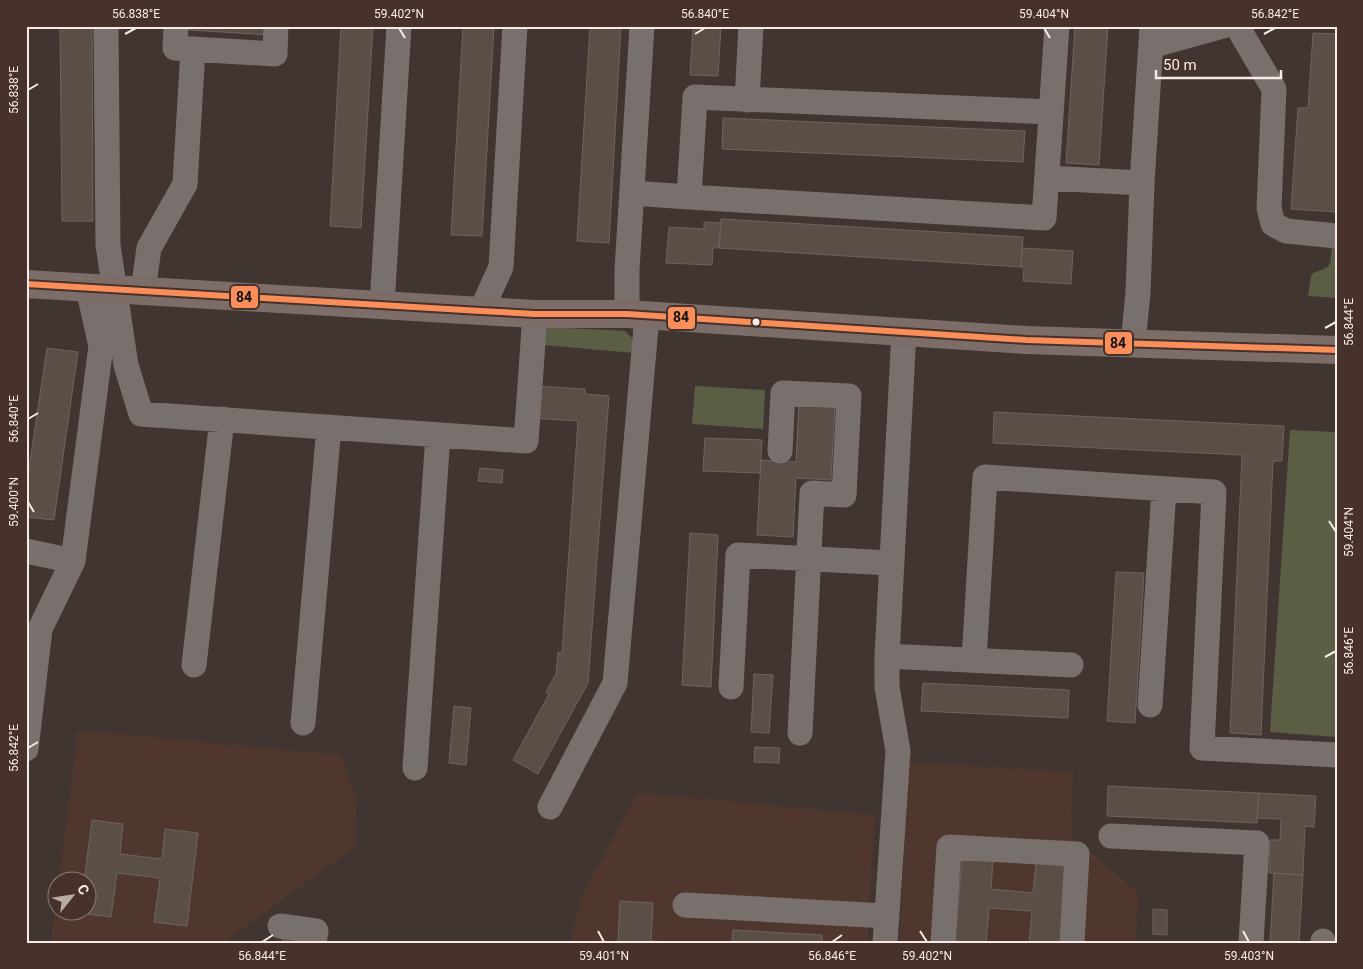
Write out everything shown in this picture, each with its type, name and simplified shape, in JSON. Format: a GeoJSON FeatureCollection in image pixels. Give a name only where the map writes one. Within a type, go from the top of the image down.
{"type":"FeatureCollection","features":[{"type":"Feature","properties":{"kind":"main road"},"geometry":{"type":"LineString","coordinates":[[26,284],[481,312],[637,315],[1026,340],[1337,350]]}},
{"type":"Feature","properties":{"kind":"street"},"geometry":{"type":"LineString","coordinates":[[106,26],[108,246],[126,365],[141,414],[526,441],[535,314]]}},
{"type":"Feature","properties":{"kind":"street"},"geometry":{"type":"LineString","coordinates":[[176,26],[175,48],[275,54],[276,26]]}},
{"type":"Feature","properties":{"kind":"street"},"geometry":{"type":"LineString","coordinates":[[382,305],[399,26]]}},
{"type":"Feature","properties":{"kind":"street"},"geometry":{"type":"LineString","coordinates":[[481,312],[501,267],[515,26]]}},
{"type":"Feature","properties":{"kind":"street"},"geometry":{"type":"LineString","coordinates":[[550,807],[615,683],[637,315],[632,193],[642,26]]}},
{"type":"Feature","properties":{"kind":"street"},"geometry":{"type":"LineString","coordinates":[[747,100],[751,26]]}},
{"type":"Feature","properties":{"kind":"street"},"geometry":{"type":"LineString","coordinates":[[632,193],[1044,218],[1057,26]]}},
{"type":"Feature","properties":{"kind":"street"},"geometry":{"type":"LineString","coordinates":[[1133,343],[1138,293],[1142,183],[1151,36],[1223,26]]}},
{"type":"Feature","properties":{"kind":"street"},"geometry":{"type":"LineString","coordinates":[[1237,26],[1274,89],[1269,208],[1274,224],[1286,231],[1337,236]]}},
{"type":"Feature","properties":{"kind":"street"},"geometry":{"type":"LineString","coordinates":[[144,291],[149,248],[185,184],[193,49]]}},
{"type":"Feature","properties":{"kind":"street"},"geometry":{"type":"LineString","coordinates":[[689,196],[695,97],[1051,112]]}},
{"type":"Feature","properties":{"kind":"street"},"geometry":{"type":"LineString","coordinates":[[1047,178],[1142,183]]}},
{"type":"Feature","properties":{"kind":"street"},"geometry":{"type":"LineString","coordinates":[[26,749],[40,629],[73,561],[101,346],[88,288]]}},
{"type":"Feature","properties":{"kind":"street"},"geometry":{"type":"LineString","coordinates":[[885,943],[898,752],[887,687],[887,656],[904,331]]}},
{"type":"Feature","properties":{"kind":"street"},"geometry":{"type":"LineString","coordinates":[[780,451],[783,393],[849,396],[844,495],[812,493],[800,733]]}},
{"type":"Feature","properties":{"kind":"street"},"geometry":{"type":"LineString","coordinates":[[194,665],[222,420]]}},
{"type":"Feature","properties":{"kind":"street"},"geometry":{"type":"LineString","coordinates":[[303,723],[329,427]]}},
{"type":"Feature","properties":{"kind":"street"},"geometry":{"type":"LineString","coordinates":[[415,768],[438,435]]}},
{"type":"Feature","properties":{"kind":"street"},"geometry":{"type":"LineString","coordinates":[[974,660],[985,477],[1214,492],[1202,748],[1337,755]]}},
{"type":"Feature","properties":{"kind":"street"},"geometry":{"type":"LineString","coordinates":[[1150,706],[1164,489]]}},
{"type":"Feature","properties":{"kind":"street"},"geometry":{"type":"LineString","coordinates":[[26,551],[73,561]]}},
{"type":"Feature","properties":{"kind":"street"},"geometry":{"type":"LineString","coordinates":[[731,687],[738,555],[891,563]]}},
{"type":"Feature","properties":{"kind":"street"},"geometry":{"type":"LineString","coordinates":[[887,656],[1071,665]]}},
{"type":"Feature","properties":{"kind":"street"},"geometry":{"type":"LineString","coordinates":[[1111,836],[1257,843],[1250,943]]}},
{"type":"Feature","properties":{"kind":"street"},"geometry":{"type":"LineString","coordinates":[[943,943],[949,847],[1077,854],[1072,943]]}},
{"type":"Feature","properties":{"kind":"street"},"geometry":{"type":"LineString","coordinates":[[685,904],[887,916]]}},
{"type":"Feature","properties":{"kind":"street"},"geometry":{"type":"LineString","coordinates":[[280,926],[316,930],[314,943]]}},
{"type":"Feature","properties":{"kind":"shaded area"},"geometry":{"type":"Polygon","coordinates":[[[78,730],[341,755],[357,802],[355,847],[223,943],[51,943],[54,922],[98,922],[98,872],[60,872],[78,730]]]}},
{"type":"Feature","properties":{"kind":"shaded area"},"geometry":{"type":"Polygon","coordinates":[[[909,762],[1073,772],[1071,835],[1139,894],[1135,943],[899,943],[909,762]]]}},
{"type":"Feature","properties":{"kind":"shaded area"},"geometry":{"type":"Polygon","coordinates":[[[640,793],[875,815],[867,943],[570,943],[581,898],[634,798],[640,793]]]}},
{"type":"Feature","properties":{"kind":"green space"},"geometry":{"type":"Polygon","coordinates":[[[1332,248],[1337,248],[1337,298],[1308,296],[1311,276],[1330,264],[1332,248]]]}},
{"type":"Feature","properties":{"kind":"green space"},"geometry":{"type":"Polygon","coordinates":[[[547,327],[625,331],[633,339],[634,353],[543,345],[547,327]]]}},
{"type":"Feature","properties":{"kind":"green space"},"geometry":{"type":"Polygon","coordinates":[[[695,386],[765,390],[763,429],[692,424],[695,386]]]}},
{"type":"Feature","properties":{"kind":"green space"},"geometry":{"type":"Polygon","coordinates":[[[1290,430],[1337,432],[1337,737],[1270,732],[1290,430]]]}},
{"type":"Feature","properties":{"kind":"building"},"geometry":{"type":"Polygon","coordinates":[[[60,26],[92,26],[93,221],[62,221],[60,26]]]}},
{"type":"Feature","properties":{"kind":"building"},"geometry":{"type":"Polygon","coordinates":[[[189,26],[270,26],[270,35],[189,30],[189,26]]]}},
{"type":"Feature","properties":{"kind":"building"},"geometry":{"type":"Polygon","coordinates":[[[341,26],[373,26],[361,228],[330,226],[341,26]]]}},
{"type":"Feature","properties":{"kind":"building"},"geometry":{"type":"Polygon","coordinates":[[[463,26],[494,26],[482,236],[451,235],[463,26]]]}},
{"type":"Feature","properties":{"kind":"building"},"geometry":{"type":"Polygon","coordinates":[[[590,26],[621,26],[609,243],[577,241],[590,26]]]}},
{"type":"Feature","properties":{"kind":"building"},"geometry":{"type":"Polygon","coordinates":[[[693,26],[721,26],[718,76],[690,75],[693,26]]]}},
{"type":"Feature","properties":{"kind":"building"},"geometry":{"type":"Polygon","coordinates":[[[1075,26],[1108,26],[1099,165],[1066,163],[1075,26]]]}},
{"type":"Feature","properties":{"kind":"building"},"geometry":{"type":"Polygon","coordinates":[[[1313,33],[1337,34],[1337,212],[1291,209],[1298,108],[1308,108],[1313,33]]]}},
{"type":"Feature","properties":{"kind":"building"},"geometry":{"type":"Polygon","coordinates":[[[723,118],[1025,131],[1023,162],[722,149],[723,118]]]}},
{"type":"Feature","properties":{"kind":"building"},"geometry":{"type":"Polygon","coordinates":[[[721,219],[1023,237],[1021,267],[719,248],[721,219]]]}},
{"type":"Feature","properties":{"kind":"building"},"geometry":{"type":"Polygon","coordinates":[[[704,222],[721,223],[719,248],[713,248],[712,265],[666,263],[669,227],[704,229],[704,222]]]}},
{"type":"Feature","properties":{"kind":"building"},"geometry":{"type":"Polygon","coordinates":[[[1022,248],[1073,251],[1071,284],[1023,281],[1024,267],[1021,267],[1022,248]]]}},
{"type":"Feature","properties":{"kind":"building"},"geometry":{"type":"Polygon","coordinates":[[[47,348],[78,352],[54,520],[26,517],[26,488],[47,348]]]}},
{"type":"Feature","properties":{"kind":"building"},"geometry":{"type":"Polygon","coordinates":[[[535,386],[585,389],[585,394],[609,396],[588,683],[538,774],[513,760],[549,694],[546,692],[556,674],[558,652],[562,653],[578,421],[533,418],[535,386]]]}},
{"type":"Feature","properties":{"kind":"building"},"geometry":{"type":"Polygon","coordinates":[[[799,403],[835,405],[831,480],[796,478],[793,537],[757,535],[761,460],[796,462],[799,403]]]}},
{"type":"Feature","properties":{"kind":"building"},"geometry":{"type":"Polygon","coordinates":[[[994,412],[1284,426],[1282,461],[1273,461],[1261,735],[1230,733],[1242,455],[993,443],[994,412]]]}},
{"type":"Feature","properties":{"kind":"building"},"geometry":{"type":"Polygon","coordinates":[[[705,438],[762,440],[760,473],[703,471],[705,438]]]}},
{"type":"Feature","properties":{"kind":"building"},"geometry":{"type":"Polygon","coordinates":[[[480,468],[503,470],[502,483],[478,481],[480,468]]]}},
{"type":"Feature","properties":{"kind":"building"},"geometry":{"type":"Polygon","coordinates":[[[690,533],[718,535],[711,687],[682,685],[690,533]]]}},
{"type":"Feature","properties":{"kind":"building"},"geometry":{"type":"Polygon","coordinates":[[[1116,572],[1144,573],[1135,723],[1107,721],[1116,572]]]}},
{"type":"Feature","properties":{"kind":"building"},"geometry":{"type":"Polygon","coordinates":[[[754,674],[773,675],[769,733],[751,732],[754,674]]]}},
{"type":"Feature","properties":{"kind":"building"},"geometry":{"type":"Polygon","coordinates":[[[923,683],[1069,690],[1068,718],[921,711],[923,683]]]}},
{"type":"Feature","properties":{"kind":"building"},"geometry":{"type":"Polygon","coordinates":[[[454,706],[471,708],[466,765],[449,763],[454,706]]]}},
{"type":"Feature","properties":{"kind":"building"},"geometry":{"type":"Polygon","coordinates":[[[755,747],[780,748],[779,763],[754,762],[755,747]]]}},
{"type":"Feature","properties":{"kind":"building"},"geometry":{"type":"Polygon","coordinates":[[[1108,786],[1259,793],[1257,823],[1107,816],[1108,786]]]}},
{"type":"Feature","properties":{"kind":"building"},"geometry":{"type":"Polygon","coordinates":[[[1259,793],[1316,796],[1314,827],[1305,826],[1303,875],[1269,873],[1270,840],[1280,840],[1281,819],[1257,818],[1259,793]]]}},
{"type":"Feature","properties":{"kind":"building"},"geometry":{"type":"Polygon","coordinates":[[[92,820],[123,824],[120,854],[162,859],[165,829],[198,833],[187,926],[154,922],[160,878],[117,873],[111,917],[98,915],[98,872],[85,872],[92,820]]]}},
{"type":"Feature","properties":{"kind":"building"},"geometry":{"type":"Polygon","coordinates":[[[962,857],[993,859],[991,889],[1033,893],[1036,863],[1068,866],[1062,943],[1029,943],[1032,911],[989,908],[986,943],[955,943],[962,857]]]}},
{"type":"Feature","properties":{"kind":"building"},"geometry":{"type":"Polygon","coordinates":[[[1274,873],[1303,875],[1299,943],[1270,943],[1274,873]]]}},
{"type":"Feature","properties":{"kind":"building"},"geometry":{"type":"Polygon","coordinates":[[[620,901],[653,903],[651,941],[682,943],[618,943],[620,901]]]}},
{"type":"Feature","properties":{"kind":"building"},"geometry":{"type":"Polygon","coordinates":[[[1153,909],[1167,910],[1167,935],[1153,934],[1153,909]]]}},
{"type":"Feature","properties":{"kind":"building"},"geometry":{"type":"Polygon","coordinates":[[[733,930],[822,935],[822,943],[732,943],[733,930]]]}},
{"type":"Feature","properties":{"kind":"building"},"geometry":{"type":"Polygon","coordinates":[[[283,936],[304,939],[303,943],[282,943],[283,936]]]}},
{"type":"Feature","properties":{"kind":"transit line","name":"84"},"geometry":{"type":"LineString","coordinates":[[26,284],[535,314],[627,314],[1026,340],[1337,350]]}}]}
